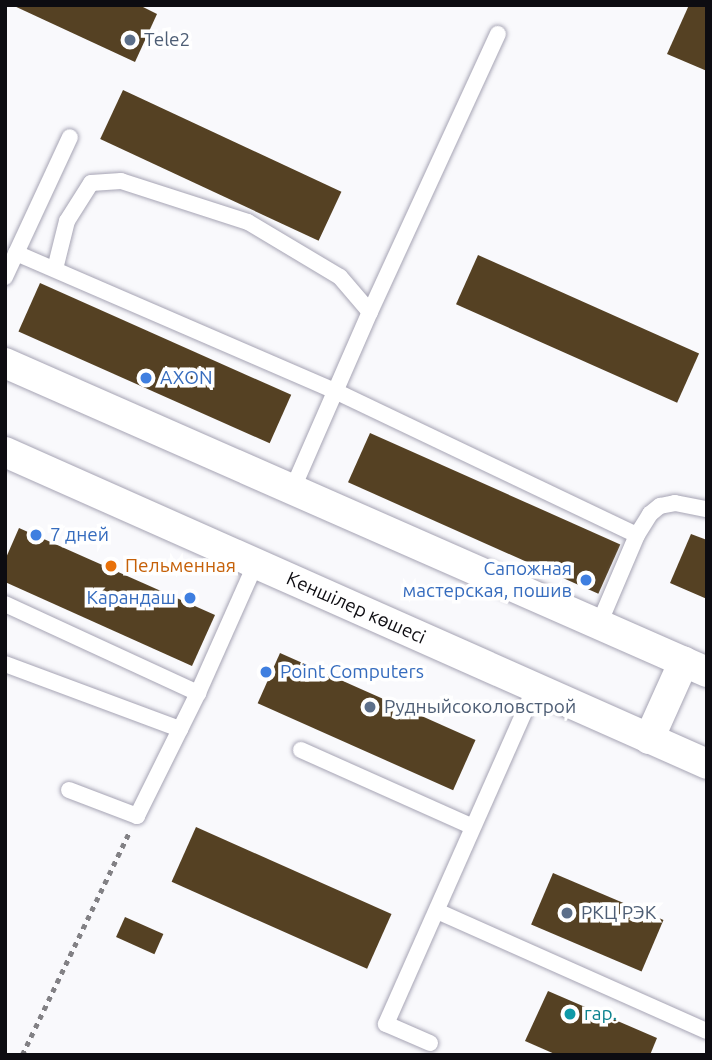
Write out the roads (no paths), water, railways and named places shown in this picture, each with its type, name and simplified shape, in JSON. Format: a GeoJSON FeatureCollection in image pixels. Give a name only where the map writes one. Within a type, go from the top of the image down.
{"type":"FeatureCollection","features":[{"type":"Feature","properties":{"kind":"street"},"geometry":{"type":"LineString","coordinates":[[5,363],[695,666],[649,739]]}},
{"type":"Feature","properties":{"kind":"street","name":"Кеншілер көшесі"},"geometry":{"type":"LineString","coordinates":[[5,452],[707,764]]}},
{"type":"Feature","properties":{"kind":"lane"},"geometry":{"type":"LineString","coordinates":[[293,488],[337,393],[370,312],[498,34]]}},
{"type":"Feature","properties":{"kind":"lane"},"geometry":{"type":"LineString","coordinates":[[5,277],[70,137]]}},
{"type":"Feature","properties":{"kind":"lane"},"geometry":{"type":"LineString","coordinates":[[55,269],[67,221],[91,183],[121,181],[248,222],[340,278],[370,312]]}},
{"type":"Feature","properties":{"kind":"lane"},"geometry":{"type":"LineString","coordinates":[[16,253],[337,393],[637,535]]}},
{"type":"Feature","properties":{"kind":"lane"},"geometry":{"type":"LineString","coordinates":[[599,624],[637,535],[650,514],[660,506],[675,503],[707,509]]}},
{"type":"Feature","properties":{"kind":"lane"},"geometry":{"type":"LineString","coordinates":[[69,790],[136,816],[198,693],[256,563]]}},
{"type":"Feature","properties":{"kind":"lane"},"geometry":{"type":"LineString","coordinates":[[5,604],[198,693]]}},
{"type":"Feature","properties":{"kind":"lane"},"geometry":{"type":"LineString","coordinates":[[5,664],[180,729]]}},
{"type":"Feature","properties":{"kind":"lane"},"geometry":{"type":"LineString","coordinates":[[430,1043],[386,1024],[535,688]]}},
{"type":"Feature","properties":{"kind":"lane"},"geometry":{"type":"LineString","coordinates":[[301,750],[473,827]]}},
{"type":"Feature","properties":{"kind":"lane"},"geometry":{"type":"LineString","coordinates":[[437,911],[707,1031]]}},
{"type":"Feature","properties":{"kind":"place","name":"Tele2"},"geometry":{"type":"Point","coordinates":[130,40]}},
{"type":"Feature","properties":{"kind":"place","name":"AXON"},"geometry":{"type":"Point","coordinates":[146,378]}},
{"type":"Feature","properties":{"kind":"place","name":"7 дней"},"geometry":{"type":"Point","coordinates":[36,535]}},
{"type":"Feature","properties":{"kind":"place","name":"Пельменная"},"geometry":{"type":"Point","coordinates":[111,566]}},
{"type":"Feature","properties":{"kind":"place","name":"Сапожная мастерская, пошив"},"geometry":{"type":"Point","coordinates":[586,580]}},
{"type":"Feature","properties":{"kind":"place","name":"Карандаш"},"geometry":{"type":"Point","coordinates":[190,598]}},
{"type":"Feature","properties":{"kind":"place","name":"Point Computers"},"geometry":{"type":"Point","coordinates":[266,672]}},
{"type":"Feature","properties":{"kind":"place","name":"Рудныйсоколовстрой"},"geometry":{"type":"Point","coordinates":[370,707]}},
{"type":"Feature","properties":{"kind":"place","name":"РКЦ РЭК"},"geometry":{"type":"Point","coordinates":[567,913]}},
{"type":"Feature","properties":{"kind":"place","name":"гар."},"geometry":{"type":"Point","coordinates":[570,1014]}}]}
